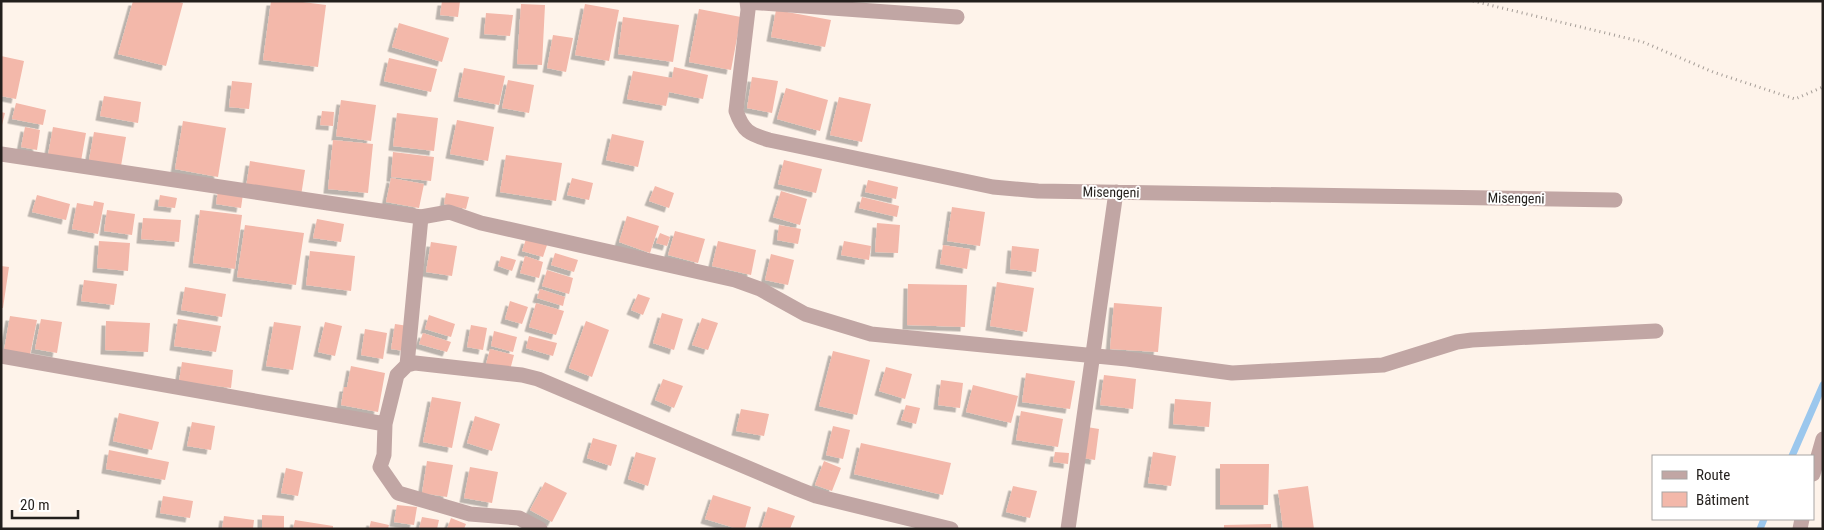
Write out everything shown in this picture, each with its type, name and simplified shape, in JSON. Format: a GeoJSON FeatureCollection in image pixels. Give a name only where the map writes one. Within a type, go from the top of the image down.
{"type":"FeatureCollection","features":[{"type":"Feature","properties":{"kind":"street"},"geometry":{"type":"LineString","coordinates":[[747,2],[957,17]]}},
{"type":"Feature","properties":{"kind":"street","name":"Misengeni"},"geometry":{"type":"LineString","coordinates":[[747,2],[748,10],[736,111],[741,125],[751,134],[768,140],[993,187],[1038,191],[1615,200]]}},
{"type":"Feature","properties":{"kind":"street"},"geometry":{"type":"LineString","coordinates":[[1,154],[421,217],[449,212],[481,224],[736,280],[760,289],[805,314],[871,334],[1093,356],[1232,374],[1383,365],[1457,342],[1472,340],[1656,331]]}},
{"type":"Feature","properties":{"kind":"street"},"geometry":{"type":"LineString","coordinates":[[1068,529],[1116,192]]}},
{"type":"Feature","properties":{"kind":"street"},"geometry":{"type":"LineString","coordinates":[[421,217],[407,364],[397,375],[385,424],[384,455],[380,467],[398,493],[470,514],[540,529]]}},
{"type":"Feature","properties":{"kind":"street"},"geometry":{"type":"LineString","coordinates":[[1,356],[385,424]]}},
{"type":"Feature","properties":{"kind":"street"},"geometry":{"type":"LineString","coordinates":[[407,364],[414,363],[522,375],[538,379],[816,496],[951,529]]}},
{"type":"Feature","properties":{"kind":"street"},"geometry":{"type":"LineString","coordinates":[[1814,470],[1823,439]]}},
{"type":"Feature","properties":{"kind":"path"},"geometry":{"type":"LineString","coordinates":[[1473,1],[1643,42],[1712,72],[1795,99],[1823,87]]}},
{"type":"Feature","properties":{"kind":"building"},"geometry":{"type":"Polygon","coordinates":[[[133,1],[176,1],[183,3],[166,66],[118,54],[133,1]]]}},
{"type":"Feature","properties":{"kind":"building"},"geometry":{"type":"Polygon","coordinates":[[[271,1],[295,1],[326,5],[318,67],[263,60],[271,1]]]}},
{"type":"Feature","properties":{"kind":"building"},"geometry":{"type":"Polygon","coordinates":[[[442,1],[460,1],[458,17],[440,15],[442,1]]]}},
{"type":"Feature","properties":{"kind":"building"},"geometry":{"type":"Polygon","coordinates":[[[521,4],[545,5],[542,65],[517,64],[521,4]]]}},
{"type":"Feature","properties":{"kind":"building"},"geometry":{"type":"Polygon","coordinates":[[[585,4],[619,10],[609,61],[575,55],[585,4]]]}},
{"type":"Feature","properties":{"kind":"building"},"geometry":{"type":"Polygon","coordinates":[[[699,9],[741,17],[731,70],[689,62],[699,9]]]}},
{"type":"Feature","properties":{"kind":"building"},"geometry":{"type":"Polygon","coordinates":[[[776,10],[831,20],[825,47],[771,37],[776,10]]]}},
{"type":"Feature","properties":{"kind":"building"},"geometry":{"type":"Polygon","coordinates":[[[486,13],[513,15],[510,36],[484,34],[486,13]]]}},
{"type":"Feature","properties":{"kind":"building"},"geometry":{"type":"Polygon","coordinates":[[[623,17],[679,25],[673,62],[618,54],[623,17]]]}},
{"type":"Feature","properties":{"kind":"building"},"geometry":{"type":"Polygon","coordinates":[[[399,23],[449,38],[442,62],[392,47],[399,23]]]}},
{"type":"Feature","properties":{"kind":"building"},"geometry":{"type":"Polygon","coordinates":[[[553,35],[573,38],[566,72],[547,68],[553,35]]]}},
{"type":"Feature","properties":{"kind":"building"},"geometry":{"type":"Polygon","coordinates":[[[1,56],[24,61],[16,99],[1,96],[1,56]]]}},
{"type":"Feature","properties":{"kind":"building"},"geometry":{"type":"Polygon","coordinates":[[[389,58],[437,69],[431,92],[384,81],[389,58]]]}},
{"type":"Feature","properties":{"kind":"building"},"geometry":{"type":"Polygon","coordinates":[[[674,67],[708,75],[703,99],[669,92],[666,106],[627,99],[633,71],[672,78],[674,67]]]}},
{"type":"Feature","properties":{"kind":"building"},"geometry":{"type":"Polygon","coordinates":[[[464,68],[505,76],[499,105],[458,97],[464,68]]]}},
{"type":"Feature","properties":{"kind":"building"},"geometry":{"type":"Polygon","coordinates":[[[752,77],[778,81],[772,113],[747,108],[752,77]]]}},
{"type":"Feature","properties":{"kind":"building"},"geometry":{"type":"Polygon","coordinates":[[[508,80],[534,85],[529,113],[502,108],[508,80]]]}},
{"type":"Feature","properties":{"kind":"building"},"geometry":{"type":"Polygon","coordinates":[[[232,81],[252,83],[249,109],[229,107],[232,81]]]}},
{"type":"Feature","properties":{"kind":"building"},"geometry":{"type":"Polygon","coordinates":[[[786,88],[828,100],[820,131],[777,119],[786,88]]]}},
{"type":"Feature","properties":{"kind":"building"},"geometry":{"type":"Polygon","coordinates":[[[104,96],[141,102],[138,123],[100,116],[104,96]]]}},
{"type":"Feature","properties":{"kind":"building"},"geometry":{"type":"Polygon","coordinates":[[[839,97],[871,104],[862,142],[830,135],[839,97]]]}},
{"type":"Feature","properties":{"kind":"building"},"geometry":{"type":"Polygon","coordinates":[[[341,100],[376,105],[371,141],[336,136],[341,100]]]}},
{"type":"Feature","properties":{"kind":"building"},"geometry":{"type":"Polygon","coordinates":[[[16,103],[46,110],[43,125],[12,119],[16,103]]]}},
{"type":"Feature","properties":{"kind":"building"},"geometry":{"type":"Polygon","coordinates":[[[322,111],[334,112],[333,126],[320,125],[322,111]]]}},
{"type":"Feature","properties":{"kind":"building"},"geometry":{"type":"Polygon","coordinates":[[[1,112],[5,113],[2,125],[1,125],[1,112]]]}},
{"type":"Feature","properties":{"kind":"building"},"geometry":{"type":"Polygon","coordinates":[[[397,113],[438,118],[434,151],[393,146],[397,113]]]}},
{"type":"Feature","properties":{"kind":"building"},"geometry":{"type":"Polygon","coordinates":[[[457,120],[494,127],[488,161],[450,154],[457,120]]]}},
{"type":"Feature","properties":{"kind":"building"},"geometry":{"type":"Polygon","coordinates":[[[183,121],[226,128],[218,177],[175,169],[183,121]]]}},
{"type":"Feature","properties":{"kind":"building"},"geometry":{"type":"Polygon","coordinates":[[[25,127],[40,130],[37,150],[21,147],[25,127]]]}},
{"type":"Feature","properties":{"kind":"building"},"geometry":{"type":"Polygon","coordinates":[[[53,127],[86,133],[81,161],[48,155],[53,127]]]}},
{"type":"Feature","properties":{"kind":"building"},"geometry":{"type":"Polygon","coordinates":[[[94,132],[126,137],[121,166],[89,160],[94,132]]]}},
{"type":"Feature","properties":{"kind":"building"},"geometry":{"type":"Polygon","coordinates":[[[612,134],[644,141],[638,167],[606,160],[612,134]]]}},
{"type":"Feature","properties":{"kind":"building"},"geometry":{"type":"Polygon","coordinates":[[[333,140],[373,144],[368,193],[328,189],[333,140]]]}},
{"type":"Feature","properties":{"kind":"building"},"geometry":{"type":"Polygon","coordinates":[[[393,152],[434,157],[431,181],[391,177],[393,152]]]}},
{"type":"Feature","properties":{"kind":"building"},"geometry":{"type":"Polygon","coordinates":[[[506,155],[562,163],[556,201],[500,192],[506,155]]]}},
{"type":"Feature","properties":{"kind":"building"},"geometry":{"type":"Polygon","coordinates":[[[784,160],[822,169],[816,193],[778,184],[784,160]]]}},
{"type":"Feature","properties":{"kind":"building"},"geometry":{"type":"Polygon","coordinates":[[[250,161],[305,170],[301,196],[246,187],[250,161]]]}},
{"type":"Feature","properties":{"kind":"building"},"geometry":{"type":"Polygon","coordinates":[[[391,178],[424,184],[419,208],[386,202],[391,178]]]}},
{"type":"Feature","properties":{"kind":"building"},"geometry":{"type":"Polygon","coordinates":[[[572,178],[593,183],[589,200],[567,195],[572,178]]]}},
{"type":"Feature","properties":{"kind":"building"},"geometry":{"type":"Polygon","coordinates":[[[868,180],[898,187],[896,199],[865,192],[868,180]]]}},
{"type":"Feature","properties":{"kind":"building"},"geometry":{"type":"Polygon","coordinates":[[[655,186],[674,193],[669,208],[649,201],[655,186]]]}},
{"type":"Feature","properties":{"kind":"building"},"geometry":{"type":"Polygon","coordinates":[[[218,190],[243,194],[241,208],[216,204],[218,190]]]}},
{"type":"Feature","properties":{"kind":"building"},"geometry":{"type":"Polygon","coordinates":[[[781,191],[807,199],[800,225],[773,217],[781,191]]]}},
{"type":"Feature","properties":{"kind":"building"},"geometry":{"type":"Polygon","coordinates":[[[446,193],[469,197],[466,209],[444,204],[446,193]]]}},
{"type":"Feature","properties":{"kind":"building"},"geometry":{"type":"Polygon","coordinates":[[[37,195],[70,204],[66,220],[32,212],[37,195]]]}},
{"type":"Feature","properties":{"kind":"building"},"geometry":{"type":"Polygon","coordinates":[[[160,195],[177,198],[175,208],[158,206],[160,195]]]}},
{"type":"Feature","properties":{"kind":"building"},"geometry":{"type":"Polygon","coordinates":[[[862,197],[899,206],[897,217],[859,208],[862,197]]]}},
{"type":"Feature","properties":{"kind":"building"},"geometry":{"type":"Polygon","coordinates":[[[94,201],[104,203],[98,234],[72,229],[77,203],[93,206],[94,201]]]}},
{"type":"Feature","properties":{"kind":"building"},"geometry":{"type":"Polygon","coordinates":[[[952,207],[985,212],[980,246],[947,241],[952,207]]]}},
{"type":"Feature","properties":{"kind":"building"},"geometry":{"type":"Polygon","coordinates":[[[107,210],[135,214],[132,235],[104,231],[107,210]]]}},
{"type":"Feature","properties":{"kind":"building"},"geometry":{"type":"Polygon","coordinates":[[[200,210],[242,215],[235,269],[193,263],[200,210]]]}},
{"type":"Feature","properties":{"kind":"building"},"geometry":{"type":"Polygon","coordinates":[[[627,216],[659,226],[650,253],[619,242],[627,216]]]}},
{"type":"Feature","properties":{"kind":"building"},"geometry":{"type":"Polygon","coordinates":[[[143,218],[181,220],[179,242],[141,239],[143,218]]]}},
{"type":"Feature","properties":{"kind":"building"},"geometry":{"type":"Polygon","coordinates":[[[317,219],[344,224],[341,242],[313,238],[317,219]]]}},
{"type":"Feature","properties":{"kind":"building"},"geometry":{"type":"Polygon","coordinates":[[[877,223],[900,225],[898,253],[875,252],[877,223]]]}},
{"type":"Feature","properties":{"kind":"building"},"geometry":{"type":"Polygon","coordinates":[[[245,225],[304,233],[296,285],[237,277],[245,225]]]}},
{"type":"Feature","properties":{"kind":"building"},"geometry":{"type":"Polygon","coordinates":[[[779,225],[801,229],[798,244],[777,240],[779,225]]]}},
{"type":"Feature","properties":{"kind":"building"},"geometry":{"type":"Polygon","coordinates":[[[675,231],[705,239],[698,263],[668,255],[675,231]]]}},
{"type":"Feature","properties":{"kind":"building"},"geometry":{"type":"Polygon","coordinates":[[[660,233],[670,237],[667,246],[656,243],[660,233]]]}},
{"type":"Feature","properties":{"kind":"building"},"geometry":{"type":"Polygon","coordinates":[[[526,239],[547,245],[543,257],[522,251],[526,239]]]}},
{"type":"Feature","properties":{"kind":"building"},"geometry":{"type":"Polygon","coordinates":[[[99,241],[130,243],[128,271],[97,268],[99,241]]]}},
{"type":"Feature","properties":{"kind":"building"},"geometry":{"type":"Polygon","coordinates":[[[718,241],[756,250],[751,275],[712,266],[718,241]]]}},
{"type":"Feature","properties":{"kind":"building"},"geometry":{"type":"Polygon","coordinates":[[[844,241],[871,246],[869,260],[841,255],[844,241]]]}},
{"type":"Feature","properties":{"kind":"building"},"geometry":{"type":"Polygon","coordinates":[[[431,242],[457,246],[452,276],[426,272],[431,242]]]}},
{"type":"Feature","properties":{"kind":"building"},"geometry":{"type":"Polygon","coordinates":[[[943,245],[970,249],[967,269],[940,264],[943,245]]]}},
{"type":"Feature","properties":{"kind":"building"},"geometry":{"type":"Polygon","coordinates":[[[1012,246],[1039,249],[1036,272],[1010,269],[1012,246]]]}},
{"type":"Feature","properties":{"kind":"building"},"geometry":{"type":"Polygon","coordinates":[[[310,251],[355,256],[351,291],[306,285],[310,251]]]}},
{"type":"Feature","properties":{"kind":"building"},"geometry":{"type":"Polygon","coordinates":[[[555,253],[578,260],[574,272],[551,265],[555,253]]]}},
{"type":"Feature","properties":{"kind":"building"},"geometry":{"type":"Polygon","coordinates":[[[771,254],[794,260],[788,285],[765,280],[771,254]]]}},
{"type":"Feature","properties":{"kind":"building"},"geometry":{"type":"Polygon","coordinates":[[[501,256],[516,260],[512,271],[498,266],[501,256]]]}},
{"type":"Feature","properties":{"kind":"building"},"geometry":{"type":"Polygon","coordinates":[[[525,256],[543,262],[539,278],[520,273],[525,256]]]}},
{"type":"Feature","properties":{"kind":"building"},"geometry":{"type":"Polygon","coordinates":[[[1,266],[9,267],[3,308],[1,308],[1,266]]]}},
{"type":"Feature","properties":{"kind":"building"},"geometry":{"type":"Polygon","coordinates":[[[547,270],[573,278],[569,294],[542,286],[547,270]]]}},
{"type":"Feature","properties":{"kind":"building"},"geometry":{"type":"Polygon","coordinates":[[[84,280],[117,284],[114,305],[81,301],[84,280]]]}},
{"type":"Feature","properties":{"kind":"building"},"geometry":{"type":"Polygon","coordinates":[[[997,282],[1034,288],[1027,332],[990,326],[997,282]]]}},
{"type":"Feature","properties":{"kind":"building"},"geometry":{"type":"Polygon","coordinates":[[[908,284],[967,285],[965,327],[907,325],[908,284]]]}},
{"type":"Feature","properties":{"kind":"building"},"geometry":{"type":"Polygon","coordinates":[[[185,287],[226,294],[222,317],[181,310],[185,287]]]}},
{"type":"Feature","properties":{"kind":"building"},"geometry":{"type":"Polygon","coordinates":[[[540,289],[565,297],[563,306],[537,298],[540,289]]]}},
{"type":"Feature","properties":{"kind":"building"},"geometry":{"type":"Polygon","coordinates":[[[638,294],[650,298],[643,315],[631,310],[638,294]]]}},
{"type":"Feature","properties":{"kind":"building"},"geometry":{"type":"Polygon","coordinates":[[[510,301],[528,307],[522,324],[505,319],[510,301]]]}},
{"type":"Feature","properties":{"kind":"building"},"geometry":{"type":"Polygon","coordinates":[[[536,303],[564,311],[556,335],[529,327],[536,303]]]}},
{"type":"Feature","properties":{"kind":"building"},"geometry":{"type":"Polygon","coordinates":[[[1114,303],[1162,307],[1158,352],[1110,349],[1114,303]]]}},
{"type":"Feature","properties":{"kind":"building"},"geometry":{"type":"Polygon","coordinates":[[[662,313],[683,319],[674,350],[653,343],[662,313]]]}},
{"type":"Feature","properties":{"kind":"building"},"geometry":{"type":"Polygon","coordinates":[[[429,315],[455,324],[451,337],[425,329],[429,315]]]}},
{"type":"Feature","properties":{"kind":"building"},"geometry":{"type":"Polygon","coordinates":[[[10,316],[37,320],[30,355],[4,350],[10,316]]]}},
{"type":"Feature","properties":{"kind":"building"},"geometry":{"type":"Polygon","coordinates":[[[702,318],[718,323],[708,350],[692,345],[702,318]]]}},
{"type":"Feature","properties":{"kind":"building"},"geometry":{"type":"Polygon","coordinates":[[[41,319],[62,322],[57,353],[35,349],[41,319]]]}},
{"type":"Feature","properties":{"kind":"building"},"geometry":{"type":"Polygon","coordinates":[[[178,319],[221,326],[216,352],[174,346],[178,319]]]}},
{"type":"Feature","properties":{"kind":"building"},"geometry":{"type":"Polygon","coordinates":[[[106,321],[150,323],[148,352],[105,350],[106,321]]]}},
{"type":"Feature","properties":{"kind":"building"},"geometry":{"type":"Polygon","coordinates":[[[586,321],[609,330],[592,377],[569,368],[586,321]]]}},
{"type":"Feature","properties":{"kind":"building"},"geometry":{"type":"Polygon","coordinates":[[[274,322],[301,326],[293,370],[266,366],[274,322]]]}},
{"type":"Feature","properties":{"kind":"building"},"geometry":{"type":"Polygon","coordinates":[[[325,322],[342,326],[335,356],[318,352],[325,322]]]}},
{"type":"Feature","properties":{"kind":"building"},"geometry":{"type":"Polygon","coordinates":[[[395,324],[408,326],[404,351],[391,349],[395,324]]]}},
{"type":"Feature","properties":{"kind":"building"},"geometry":{"type":"Polygon","coordinates":[[[471,325],[487,328],[483,350],[467,347],[471,325]]]}},
{"type":"Feature","properties":{"kind":"building"},"geometry":{"type":"Polygon","coordinates":[[[365,329],[387,333],[383,359],[361,355],[365,329]]]}},
{"type":"Feature","properties":{"kind":"building"},"geometry":{"type":"Polygon","coordinates":[[[494,331],[517,337],[513,352],[491,346],[494,331]]]}},
{"type":"Feature","properties":{"kind":"building"},"geometry":{"type":"Polygon","coordinates":[[[423,333],[451,342],[447,352],[419,344],[423,333]]]}},
{"type":"Feature","properties":{"kind":"building"},"geometry":{"type":"Polygon","coordinates":[[[529,336],[557,343],[553,356],[526,348],[529,336]]]}},
{"type":"Feature","properties":{"kind":"building"},"geometry":{"type":"Polygon","coordinates":[[[490,349],[514,355],[510,370],[486,364],[490,349]]]}},
{"type":"Feature","properties":{"kind":"building"},"geometry":{"type":"Polygon","coordinates":[[[833,351],[870,360],[857,415],[819,406],[833,351]]]}},
{"type":"Feature","properties":{"kind":"building"},"geometry":{"type":"Polygon","coordinates":[[[182,362],[233,370],[231,388],[179,381],[182,362]]]}},
{"type":"Feature","properties":{"kind":"building"},"geometry":{"type":"Polygon","coordinates":[[[351,366],[385,373],[378,412],[341,405],[344,387],[347,387],[351,366]]]}},
{"type":"Feature","properties":{"kind":"building"},"geometry":{"type":"Polygon","coordinates":[[[886,367],[912,374],[905,399],[879,391],[886,367]]]}},
{"type":"Feature","properties":{"kind":"building"},"geometry":{"type":"Polygon","coordinates":[[[1026,373],[1075,381],[1070,409],[1022,402],[1026,373]]]}},
{"type":"Feature","properties":{"kind":"building"},"geometry":{"type":"Polygon","coordinates":[[[1104,375],[1136,379],[1133,409],[1100,405],[1104,375]]]}},
{"type":"Feature","properties":{"kind":"building"},"geometry":{"type":"Polygon","coordinates":[[[663,379],[683,386],[674,408],[655,400],[663,379]]]}},
{"type":"Feature","properties":{"kind":"building"},"geometry":{"type":"Polygon","coordinates":[[[941,380],[963,383],[960,408],[938,405],[941,380]]]}},
{"type":"Feature","properties":{"kind":"building"},"geometry":{"type":"Polygon","coordinates":[[[973,385],[1018,396],[1011,423],[966,412],[973,385]]]}},
{"type":"Feature","properties":{"kind":"building"},"geometry":{"type":"Polygon","coordinates":[[[432,397],[461,402],[452,448],[423,442],[432,397]]]}},
{"type":"Feature","properties":{"kind":"building"},"geometry":{"type":"Polygon","coordinates":[[[1175,399],[1211,402],[1209,427],[1173,424],[1175,399]]]}},
{"type":"Feature","properties":{"kind":"building"},"geometry":{"type":"Polygon","coordinates":[[[906,405],[920,408],[916,424],[901,420],[906,405]]]}},
{"type":"Feature","properties":{"kind":"building"},"geometry":{"type":"Polygon","coordinates":[[[741,409],[769,414],[764,436],[736,431],[741,409]]]}},
{"type":"Feature","properties":{"kind":"building"},"geometry":{"type":"Polygon","coordinates":[[[1021,411],[1063,419],[1058,447],[1016,440],[1021,411]]]}},
{"type":"Feature","properties":{"kind":"building"},"geometry":{"type":"Polygon","coordinates":[[[119,413],[159,422],[152,450],[113,441],[119,413]]]}},
{"type":"Feature","properties":{"kind":"building"},"geometry":{"type":"Polygon","coordinates":[[[475,416],[500,424],[492,451],[467,443],[475,416]]]}},
{"type":"Feature","properties":{"kind":"building"},"geometry":{"type":"Polygon","coordinates":[[[192,422],[215,426],[211,450],[187,446],[192,422]]]}},
{"type":"Feature","properties":{"kind":"building"},"geometry":{"type":"Polygon","coordinates":[[[833,426],[850,430],[843,459],[826,455],[833,426]]]}},
{"type":"Feature","properties":{"kind":"building"},"geometry":{"type":"Polygon","coordinates":[[[1087,427],[1099,429],[1095,460],[1083,458],[1087,427]]]}},
{"type":"Feature","properties":{"kind":"building"},"geometry":{"type":"Polygon","coordinates":[[[593,438],[617,445],[611,466],[587,458],[593,438]]]}},
{"type":"Feature","properties":{"kind":"building"},"geometry":{"type":"Polygon","coordinates":[[[861,443],[951,463],[943,495],[854,474],[861,443]]]}},
{"type":"Feature","properties":{"kind":"building"},"geometry":{"type":"Polygon","coordinates":[[[109,450],[169,462],[165,480],[106,469],[109,450]]]}},
{"type":"Feature","properties":{"kind":"building"},"geometry":{"type":"Polygon","coordinates":[[[636,452],[656,458],[648,486],[628,479],[636,452]]]}},
{"type":"Feature","properties":{"kind":"building"},"geometry":{"type":"Polygon","coordinates":[[[1055,452],[1069,453],[1068,464],[1053,462],[1055,452]]]}},
{"type":"Feature","properties":{"kind":"building"},"geometry":{"type":"Polygon","coordinates":[[[1153,452],[1176,456],[1171,486],[1148,483],[1153,452]]]}},
{"type":"Feature","properties":{"kind":"building"},"geometry":{"type":"Polygon","coordinates":[[[427,461],[453,465],[447,497],[422,493],[427,461]]]}},
{"type":"Feature","properties":{"kind":"building"},"geometry":{"type":"Polygon","coordinates":[[[824,461],[841,468],[832,491],[815,485],[824,461]]]}},
{"type":"Feature","properties":{"kind":"building"},"geometry":{"type":"Polygon","coordinates":[[[1220,464],[1269,464],[1268,505],[1220,505],[1220,464]]]}},
{"type":"Feature","properties":{"kind":"building"},"geometry":{"type":"Polygon","coordinates":[[[470,467],[498,472],[492,503],[464,498],[470,467]]]}},
{"type":"Feature","properties":{"kind":"building"},"geometry":{"type":"Polygon","coordinates":[[[286,468],[303,472],[298,496],[281,493],[286,468]]]}},
{"type":"Feature","properties":{"kind":"building"},"geometry":{"type":"Polygon","coordinates":[[[545,482],[567,493],[552,522],[530,510],[545,482]]]}},
{"type":"Feature","properties":{"kind":"building"},"geometry":{"type":"Polygon","coordinates":[[[1013,486],[1037,491],[1030,518],[1006,512],[1013,486]]]}},
{"type":"Feature","properties":{"kind":"building"},"geometry":{"type":"Polygon","coordinates":[[[1308,486],[1314,529],[1283,529],[1278,490],[1308,486]]]}},
{"type":"Feature","properties":{"kind":"building"},"geometry":{"type":"Polygon","coordinates":[[[713,495],[751,507],[745,529],[738,529],[705,519],[713,495]]]}},
{"type":"Feature","properties":{"kind":"building"},"geometry":{"type":"Polygon","coordinates":[[[163,496],[193,501],[190,518],[160,513],[163,496]]]}},
{"type":"Feature","properties":{"kind":"building"},"geometry":{"type":"Polygon","coordinates":[[[397,505],[417,507],[414,525],[394,522],[397,505]]]}},
{"type":"Feature","properties":{"kind":"building"},"geometry":{"type":"Polygon","coordinates":[[[768,507],[795,516],[790,529],[761,529],[768,507]]]}},
{"type":"Feature","properties":{"kind":"building"},"geometry":{"type":"Polygon","coordinates":[[[262,515],[284,516],[284,529],[262,529],[262,515]]]}},
{"type":"Feature","properties":{"kind":"building"},"geometry":{"type":"Polygon","coordinates":[[[224,516],[254,520],[253,529],[222,529],[224,516]]]}},
{"type":"Feature","properties":{"kind":"building"},"geometry":{"type":"Polygon","coordinates":[[[422,517],[439,520],[437,529],[419,529],[422,517]]]}},
{"type":"Feature","properties":{"kind":"building"},"geometry":{"type":"Polygon","coordinates":[[[451,518],[466,524],[464,529],[447,529],[451,518]]]}},
{"type":"Feature","properties":{"kind":"building"},"geometry":{"type":"Polygon","coordinates":[[[295,520],[333,526],[333,529],[293,529],[295,520]]]}},
{"type":"Feature","properties":{"kind":"building"},"geometry":{"type":"Polygon","coordinates":[[[371,521],[389,525],[388,529],[369,529],[371,521]]]}},
{"type":"Feature","properties":{"kind":"building"},"geometry":{"type":"Polygon","coordinates":[[[1271,524],[1271,529],[1224,529],[1224,525],[1271,524]]]}},
{"type":"Feature","properties":{"kind":"waterway"},"geometry":{"type":"LineString","coordinates":[[1792,455],[1823,385]]}},
{"type":"Feature","properties":{"kind":"waterway"},"geometry":{"type":"LineString","coordinates":[[1760,529],[1764,520]]}}]}
